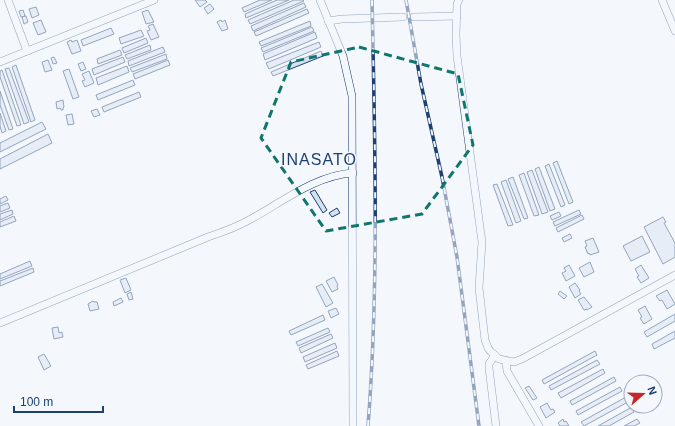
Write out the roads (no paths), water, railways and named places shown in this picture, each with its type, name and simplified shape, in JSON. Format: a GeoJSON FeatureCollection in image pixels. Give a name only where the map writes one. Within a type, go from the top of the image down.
{"type":"FeatureCollection","features":[{"type":"Feature","properties":{"kind":"street"},"geometry":{"type":"LineString","coordinates":[[8,0],[26,51]]}},
{"type":"Feature","properties":{"kind":"street"},"geometry":{"type":"LineString","coordinates":[[0,62],[154,0]]}},
{"type":"Feature","properties":{"kind":"street"},"geometry":{"type":"LineString","coordinates":[[320,0],[343,56],[352,96],[353,426]]}},
{"type":"Feature","properties":{"kind":"street"},"geometry":{"type":"LineString","coordinates":[[459,0],[457,4],[457,56],[478,204],[482,242],[480,298],[488,348],[499,359],[514,362],[522,359],[675,275]]}},
{"type":"Feature","properties":{"kind":"street"},"geometry":{"type":"LineString","coordinates":[[662,0],[675,32]]}},
{"type":"Feature","properties":{"kind":"street"},"geometry":{"type":"LineString","coordinates":[[414,17],[457,16]]}},
{"type":"Feature","properties":{"kind":"street"},"geometry":{"type":"LineString","coordinates":[[328,21],[342,18],[403,17]]}},
{"type":"Feature","properties":{"kind":"street"},"geometry":{"type":"LineString","coordinates":[[0,323],[208,237],[236,227],[302,189],[333,176],[353,172]]}},
{"type":"Feature","properties":{"kind":"street"},"geometry":{"type":"LineString","coordinates":[[495,355],[489,364],[489,368],[496,426]]}},
{"type":"Feature","properties":{"kind":"street"},"geometry":{"type":"LineString","coordinates":[[506,361],[507,371],[539,426]]}},
{"type":"Feature","properties":{"kind":"railway"},"geometry":{"type":"LineString","coordinates":[[368,426],[374,320],[375,266],[372,0]]}},
{"type":"Feature","properties":{"kind":"railway"},"geometry":{"type":"LineString","coordinates":[[406,0],[421,84],[442,177],[457,257],[479,426]]}},
{"type":"Feature","properties":{"kind":"district","name":"INASATO"},"geometry":{"type":"Point","coordinates":[319,159]}}]}
